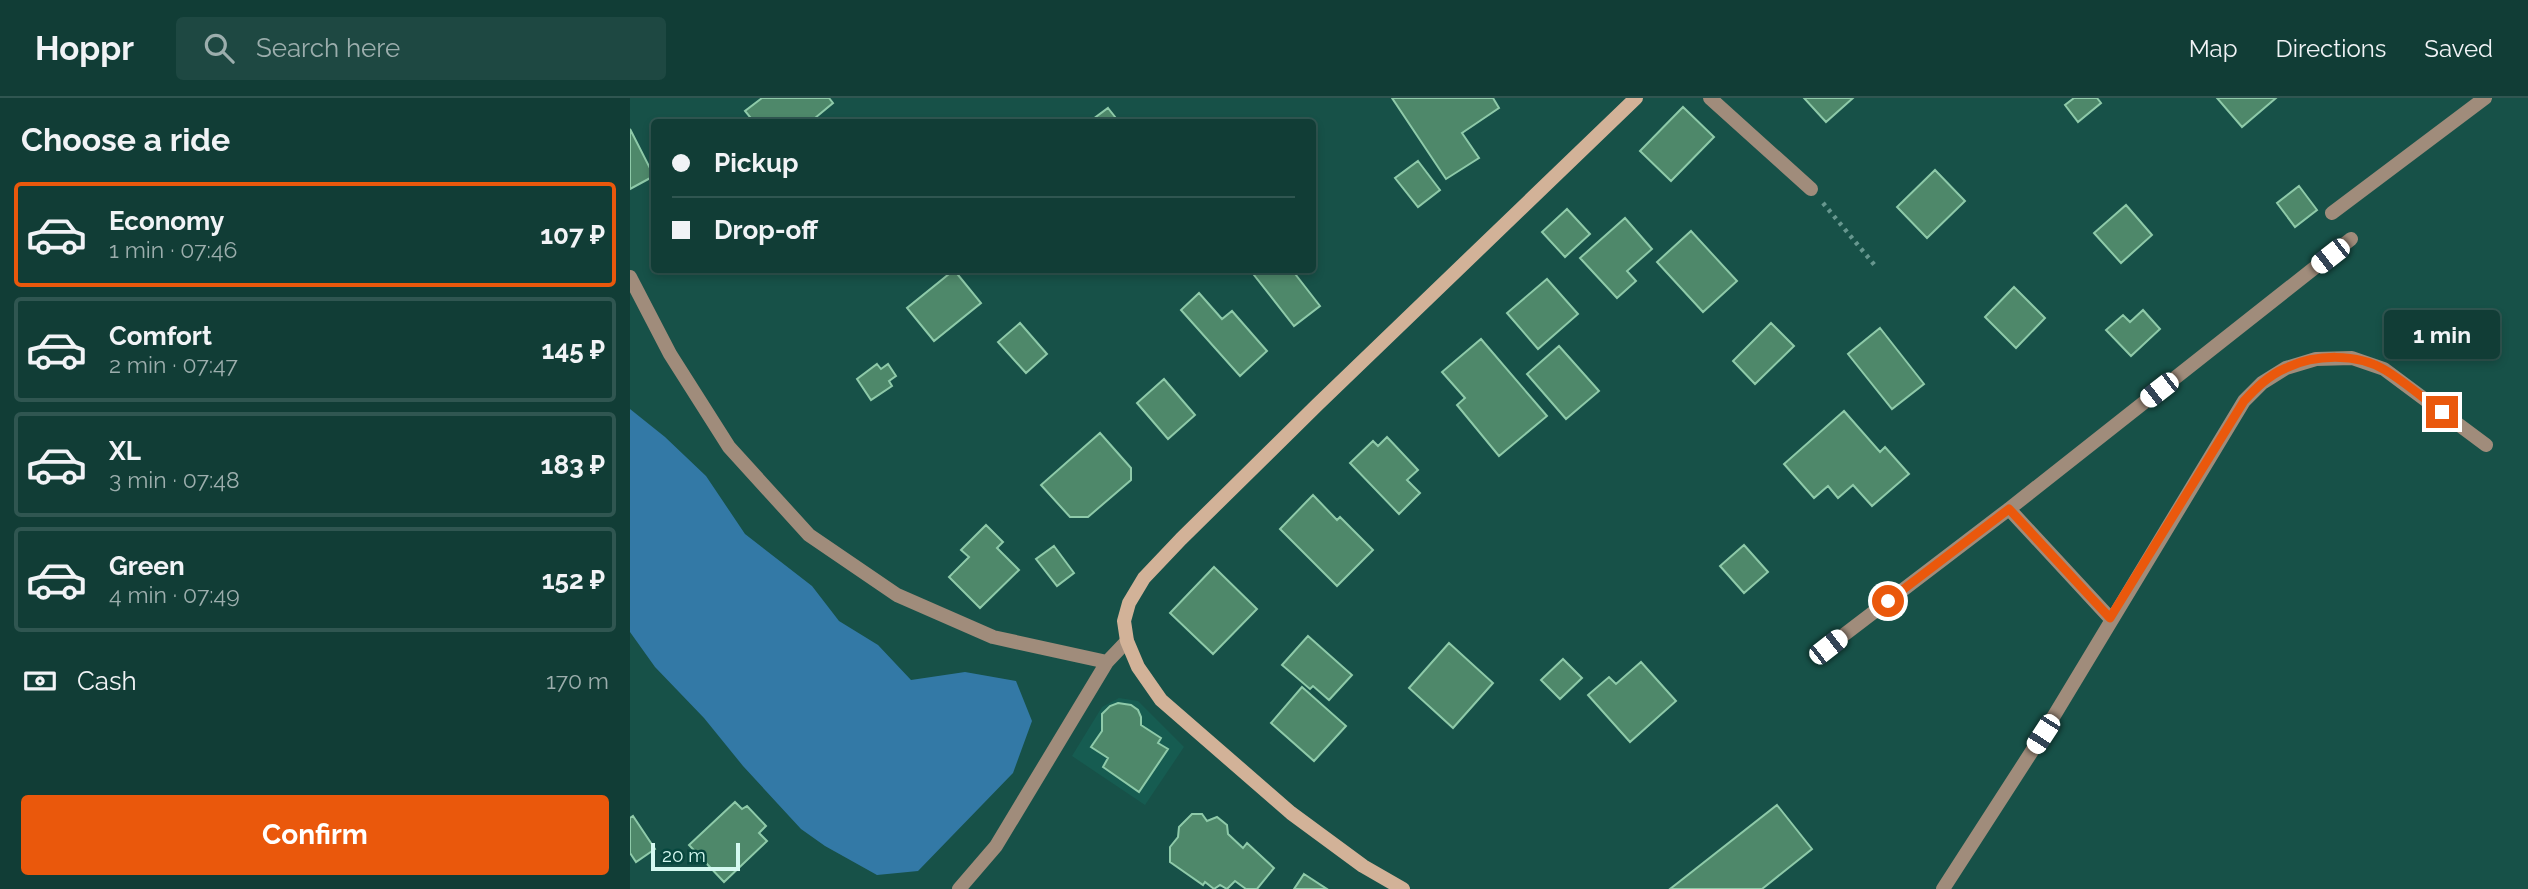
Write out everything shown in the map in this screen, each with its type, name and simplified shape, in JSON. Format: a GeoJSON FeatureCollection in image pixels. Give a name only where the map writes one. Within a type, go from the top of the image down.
{"type":"FeatureCollection","features":[{"type":"Feature","properties":{"kind":"street"},"geometry":{"type":"LineString","coordinates":[[1403,889],[1363,866],[1291,813],[1161,700],[1138,667],[1127,641],[1124,621],[1129,603],[1154,569],[1317,405],[1636,98]]}},
{"type":"Feature","properties":{"kind":"street"},"geometry":{"type":"LineString","coordinates":[[1710,98],[1811,189]]}},
{"type":"Feature","properties":{"kind":"street"},"geometry":{"type":"LineString","coordinates":[[2332,213],[2485,98]]}},
{"type":"Feature","properties":{"kind":"street"},"geometry":{"type":"LineString","coordinates":[[1828,647],[2009,509],[2351,239]]}},
{"type":"Feature","properties":{"kind":"street"},"geometry":{"type":"LineString","coordinates":[[630,277],[670,354],[729,447],[809,534],[898,595],[993,638],[1107,662]]}},
{"type":"Feature","properties":{"kind":"street"},"geometry":{"type":"LineString","coordinates":[[1943,889],[2043,734],[2110,618],[2244,401],[2262,383],[2286,368],[2316,359],[2352,358],[2384,369],[2486,444]]}},
{"type":"Feature","properties":{"kind":"street"},"geometry":{"type":"LineString","coordinates":[[2009,509],[2110,618]]}},
{"type":"Feature","properties":{"kind":"street"},"geometry":{"type":"LineString","coordinates":[[959,889],[996,846],[1107,662],[1127,641]]}},
{"type":"Feature","properties":{"kind":"path"},"geometry":{"type":"LineString","coordinates":[[1811,189],[1877,268]]}},
{"type":"Feature","properties":{"kind":"shaded area"},"geometry":{"type":"Polygon","coordinates":[[[1119,698],[1138,701],[1184,747],[1145,805],[1072,756],[1102,707],[1119,698]]]}},
{"type":"Feature","properties":{"kind":"water"},"geometry":{"type":"Polygon","coordinates":[[[630,409],[665,437],[706,476],[745,534],[812,586],[839,621],[878,645],[911,680],[965,672],[1016,681],[1032,721],[1013,773],[918,871],[877,875],[825,846],[801,829],[743,766],[704,718],[655,667],[630,632],[630,409]]]}},
{"type":"Feature","properties":{"kind":"building"},"geometry":{"type":"Polygon","coordinates":[[[762,98],[829,98],[833,103],[816,119],[752,119],[745,111],[762,98]]]}},
{"type":"Feature","properties":{"kind":"building"},"geometry":{"type":"Polygon","coordinates":[[[1392,98],[1493,98],[1499,108],[1462,133],[1479,158],[1446,179],[1392,98]]]}},
{"type":"Feature","properties":{"kind":"building"},"geometry":{"type":"Polygon","coordinates":[[[1804,98],[1853,98],[1826,122],[1804,98]]]}},
{"type":"Feature","properties":{"kind":"building"},"geometry":{"type":"Polygon","coordinates":[[[2074,98],[2097,98],[2101,103],[2078,122],[2065,105],[2074,98]]]}},
{"type":"Feature","properties":{"kind":"building"},"geometry":{"type":"Polygon","coordinates":[[[2217,98],[2276,98],[2242,127],[2217,98]]]}},
{"type":"Feature","properties":{"kind":"building"},"geometry":{"type":"Polygon","coordinates":[[[1683,107],[1714,137],[1671,181],[1640,151],[1683,107]]]}},
{"type":"Feature","properties":{"kind":"building"},"geometry":{"type":"Polygon","coordinates":[[[1108,108],[1117,119],[1093,119],[1108,108]]]}},
{"type":"Feature","properties":{"kind":"building"},"geometry":{"type":"Polygon","coordinates":[[[630,129],[651,170],[651,178],[630,189],[630,129]]]}},
{"type":"Feature","properties":{"kind":"building"},"geometry":{"type":"Polygon","coordinates":[[[1418,161],[1440,190],[1418,207],[1395,178],[1418,161]]]}},
{"type":"Feature","properties":{"kind":"building"},"geometry":{"type":"Polygon","coordinates":[[[1935,170],[1965,201],[1927,238],[1897,207],[1935,170]]]}},
{"type":"Feature","properties":{"kind":"building"},"geometry":{"type":"Polygon","coordinates":[[[2299,186],[2317,210],[2295,227],[2277,203],[2299,186]]]}},
{"type":"Feature","properties":{"kind":"building"},"geometry":{"type":"Polygon","coordinates":[[[2126,205],[2152,235],[2121,263],[2094,233],[2126,205]]]}},
{"type":"Feature","properties":{"kind":"building"},"geometry":{"type":"Polygon","coordinates":[[[1567,209],[1590,234],[1565,257],[1542,232],[1567,209]]]}},
{"type":"Feature","properties":{"kind":"building"},"geometry":{"type":"Polygon","coordinates":[[[1625,218],[1652,249],[1627,271],[1636,281],[1617,298],[1580,258],[1625,218]]]}},
{"type":"Feature","properties":{"kind":"building"},"geometry":{"type":"Polygon","coordinates":[[[1691,231],[1737,281],[1703,312],[1657,262],[1691,231]]]}},
{"type":"Feature","properties":{"kind":"building"},"geometry":{"type":"Polygon","coordinates":[[[950,273],[956,273],[981,303],[934,341],[907,308],[950,273]]]}},
{"type":"Feature","properties":{"kind":"building"},"geometry":{"type":"Polygon","coordinates":[[[1294,273],[1320,306],[1294,326],[1254,275],[1294,273]]]}},
{"type":"Feature","properties":{"kind":"building"},"geometry":{"type":"Polygon","coordinates":[[[1547,279],[1578,314],[1538,349],[1507,313],[1547,279]]]}},
{"type":"Feature","properties":{"kind":"building"},"geometry":{"type":"Polygon","coordinates":[[[2014,287],[2045,318],[2016,348],[1985,317],[2014,287]]]}},
{"type":"Feature","properties":{"kind":"building"},"geometry":{"type":"Polygon","coordinates":[[[1199,293],[1222,319],[1232,311],[1267,351],[1240,376],[1181,310],[1199,293]]]}},
{"type":"Feature","properties":{"kind":"building"},"geometry":{"type":"Polygon","coordinates":[[[2143,310],[2160,329],[2131,356],[2106,330],[2123,315],[2130,322],[2143,310]]]}},
{"type":"Feature","properties":{"kind":"building"},"geometry":{"type":"Polygon","coordinates":[[[1020,323],[1047,354],[1026,373],[998,342],[1020,323]]]}},
{"type":"Feature","properties":{"kind":"building"},"geometry":{"type":"Polygon","coordinates":[[[1771,323],[1794,346],[1755,384],[1733,361],[1771,323]]]}},
{"type":"Feature","properties":{"kind":"building"},"geometry":{"type":"Polygon","coordinates":[[[1880,328],[1924,384],[1892,409],[1848,354],[1880,328]]]}},
{"type":"Feature","properties":{"kind":"building"},"geometry":{"type":"Polygon","coordinates":[[[1481,339],[1547,416],[1499,456],[1457,405],[1465,398],[1442,372],[1481,339]]]}},
{"type":"Feature","properties":{"kind":"building"},"geometry":{"type":"Polygon","coordinates":[[[1559,346],[1599,391],[1566,419],[1527,374],[1559,346]]]}},
{"type":"Feature","properties":{"kind":"building"},"geometry":{"type":"Polygon","coordinates":[[[877,364],[881,369],[888,364],[896,376],[889,381],[892,386],[871,400],[857,379],[877,364]]]}},
{"type":"Feature","properties":{"kind":"building"},"geometry":{"type":"Polygon","coordinates":[[[1164,379],[1195,415],[1168,439],[1137,403],[1164,379]]]}},
{"type":"Feature","properties":{"kind":"building"},"geometry":{"type":"Polygon","coordinates":[[[1844,411],[1880,452],[1885,447],[1909,474],[1872,506],[1853,485],[1838,498],[1828,486],[1814,498],[1784,464],[1844,411]]]}},
{"type":"Feature","properties":{"kind":"building"},"geometry":{"type":"Polygon","coordinates":[[[1100,433],[1131,468],[1131,480],[1088,517],[1070,517],[1041,485],[1100,433]]]}},
{"type":"Feature","properties":{"kind":"building"},"geometry":{"type":"Polygon","coordinates":[[[1387,437],[1418,470],[1407,480],[1420,493],[1399,514],[1350,463],[1373,441],[1378,446],[1387,437]]]}},
{"type":"Feature","properties":{"kind":"building"},"geometry":{"type":"Polygon","coordinates":[[[1313,495],[1337,520],[1340,517],[1373,550],[1337,586],[1280,529],[1313,495]]]}},
{"type":"Feature","properties":{"kind":"building"},"geometry":{"type":"Polygon","coordinates":[[[986,525],[1003,542],[997,548],[1019,570],[980,608],[949,577],[969,557],[961,550],[986,525]]]}},
{"type":"Feature","properties":{"kind":"building"},"geometry":{"type":"Polygon","coordinates":[[[1744,545],[1768,572],[1744,593],[1720,566],[1744,545]]]}},
{"type":"Feature","properties":{"kind":"building"},"geometry":{"type":"Polygon","coordinates":[[[1054,546],[1074,573],[1057,586],[1036,559],[1054,546]]]}},
{"type":"Feature","properties":{"kind":"building"},"geometry":{"type":"Polygon","coordinates":[[[1214,567],[1257,609],[1213,654],[1170,613],[1214,567]]]}},
{"type":"Feature","properties":{"kind":"building"},"geometry":{"type":"Polygon","coordinates":[[[1308,636],[1352,675],[1329,700],[1313,686],[1310,689],[1282,665],[1308,636]]]}},
{"type":"Feature","properties":{"kind":"building"},"geometry":{"type":"Polygon","coordinates":[[[1449,643],[1493,683],[1453,728],[1409,688],[1449,643]]]}},
{"type":"Feature","properties":{"kind":"building"},"geometry":{"type":"Polygon","coordinates":[[[1563,659],[1582,678],[1560,699],[1541,680],[1563,659]]]}},
{"type":"Feature","properties":{"kind":"building"},"geometry":{"type":"Polygon","coordinates":[[[1641,662],[1676,701],[1630,742],[1588,695],[1609,677],[1616,684],[1641,662]]]}},
{"type":"Feature","properties":{"kind":"building"},"geometry":{"type":"Polygon","coordinates":[[[1302,687],[1346,726],[1314,761],[1271,723],[1302,687]]]}},
{"type":"Feature","properties":{"kind":"building"},"geometry":{"type":"Polygon","coordinates":[[[1118,703],[1131,705],[1138,710],[1141,725],[1161,738],[1158,743],[1168,749],[1139,792],[1103,767],[1108,758],[1091,747],[1102,731],[1102,714],[1118,703]]]}},
{"type":"Feature","properties":{"kind":"building"},"geometry":{"type":"Polygon","coordinates":[[[735,802],[742,809],[747,806],[766,826],[759,833],[767,841],[724,882],[689,845],[735,802]]]}},
{"type":"Feature","properties":{"kind":"building"},"geometry":{"type":"Polygon","coordinates":[[[1777,805],[1812,849],[1762,889],[1670,889],[1777,805]]]}},
{"type":"Feature","properties":{"kind":"building"},"geometry":{"type":"Polygon","coordinates":[[[1192,814],[1202,814],[1207,821],[1217,817],[1227,825],[1228,834],[1243,848],[1247,843],[1274,868],[1257,889],[1246,889],[1235,881],[1227,889],[1220,885],[1214,889],[1205,882],[1203,885],[1170,862],[1170,847],[1178,837],[1179,827],[1192,814]]]}},
{"type":"Feature","properties":{"kind":"building"},"geometry":{"type":"Polygon","coordinates":[[[633,816],[655,849],[636,862],[630,853],[630,818],[633,816]]]}},
{"type":"Feature","properties":{"kind":"building"},"geometry":{"type":"Polygon","coordinates":[[[1304,874],[1327,889],[1294,889],[1304,874]]]}},
{"type":"Feature","properties":{"kind":"route"},"geometry":{"type":"LineString","coordinates":[[1888,601],[2009,509],[2110,618],[2244,401],[2262,383],[2286,368],[2316,359],[2352,358],[2384,369],[2442,412]]}}]}
